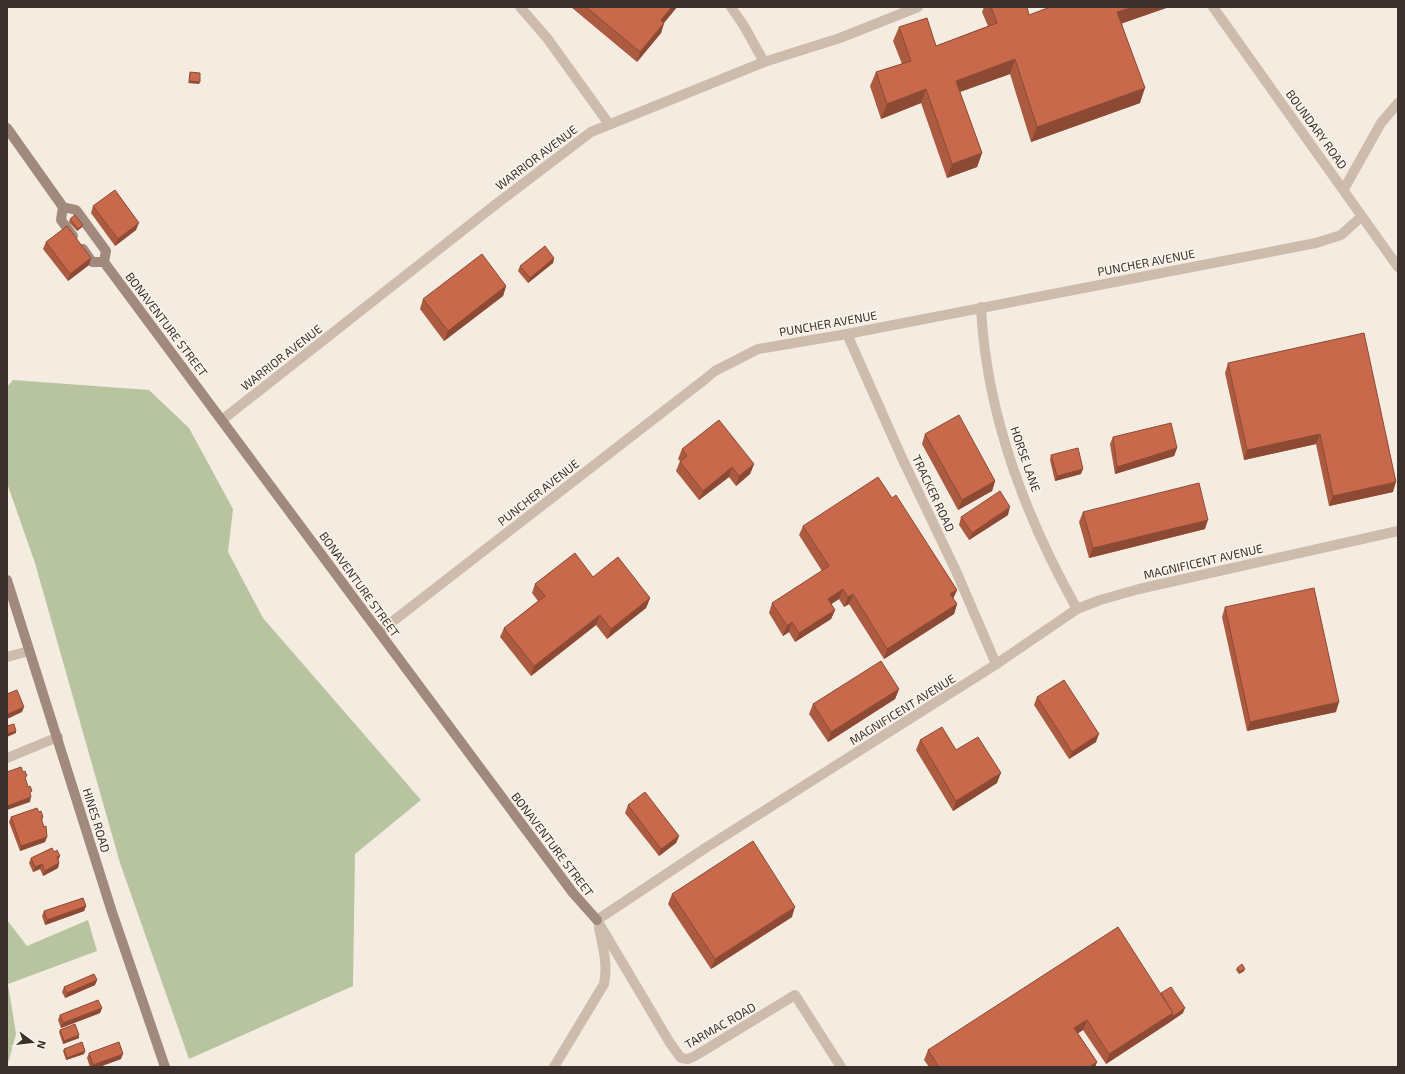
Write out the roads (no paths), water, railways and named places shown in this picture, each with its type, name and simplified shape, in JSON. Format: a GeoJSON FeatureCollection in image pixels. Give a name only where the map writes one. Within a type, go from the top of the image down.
{"type":"FeatureCollection","features":[{"type":"Feature","properties":{"kind":"street"},"geometry":{"type":"LineString","coordinates":[[520,7],[547,38],[609,124]]}},
{"type":"Feature","properties":{"kind":"street"},"geometry":{"type":"LineString","coordinates":[[731,7],[744,26],[764,62]]}},
{"type":"Feature","properties":{"kind":"street","name":"WARRIOR AVENUE"},"geometry":{"type":"LineString","coordinates":[[222,420],[501,200],[586,136],[609,124],[764,62],[840,38],[918,7]]}},
{"type":"Feature","properties":{"kind":"street","name":"BOUNDARY ROAD"},"geometry":{"type":"LineString","coordinates":[[1213,7],[1344,189],[1398,267]]}},
{"type":"Feature","properties":{"kind":"street"},"geometry":{"type":"LineString","coordinates":[[1344,189],[1381,123],[1398,103]]}},
{"type":"Feature","properties":{"kind":"street","name":"BONAVENTURE STREET"},"geometry":{"type":"LineString","coordinates":[[7,128],[63,207],[76,210],[106,251],[104,262],[573,893],[597,920]]}},
{"type":"Feature","properties":{"kind":"street","name":"BONAVENTURE STREET"},"geometry":{"type":"LineString","coordinates":[[63,207],[61,220],[92,262],[104,262]]}},
{"type":"Feature","properties":{"kind":"street","name":"PUNCHER AVENUE"},"geometry":{"type":"LineString","coordinates":[[379,632],[715,371],[758,349],[847,334],[1316,242],[1341,235],[1362,217]]}},
{"type":"Feature","properties":{"kind":"street","name":"HORSE LANE"},"geometry":{"type":"LineString","coordinates":[[981,307],[982,329],[990,379],[999,419],[1013,465],[1034,521],[1056,572],[1077,609]]}},
{"type":"Feature","properties":{"kind":"street","name":"TRACKER ROAD"},"geometry":{"type":"LineString","coordinates":[[847,334],[902,458],[956,571],[996,664]]}},
{"type":"Feature","properties":{"kind":"street","name":"MAGNIFICENT AVENUE"},"geometry":{"type":"LineString","coordinates":[[597,920],[714,843],[996,664],[1077,609],[1100,600],[1139,589],[1398,531]]}},
{"type":"Feature","properties":{"kind":"street","name":"HINES ROAD"},"geometry":{"type":"LineString","coordinates":[[7,580],[58,737],[112,912],[164,1065]]}},
{"type":"Feature","properties":{"kind":"street"},"geometry":{"type":"LineString","coordinates":[[7,658],[29,651]]}},
{"type":"Feature","properties":{"kind":"street"},"geometry":{"type":"LineString","coordinates":[[7,758],[58,737]]}},
{"type":"Feature","properties":{"kind":"street"},"geometry":{"type":"LineString","coordinates":[[554,1067],[604,984],[606,973],[605,956],[597,920]]}},
{"type":"Feature","properties":{"kind":"street","name":"TARMAC ROAD"},"geometry":{"type":"LineString","coordinates":[[597,920],[670,1043],[681,1058],[688,1059],[696,1056],[795,995],[841,1067]]}}]}
